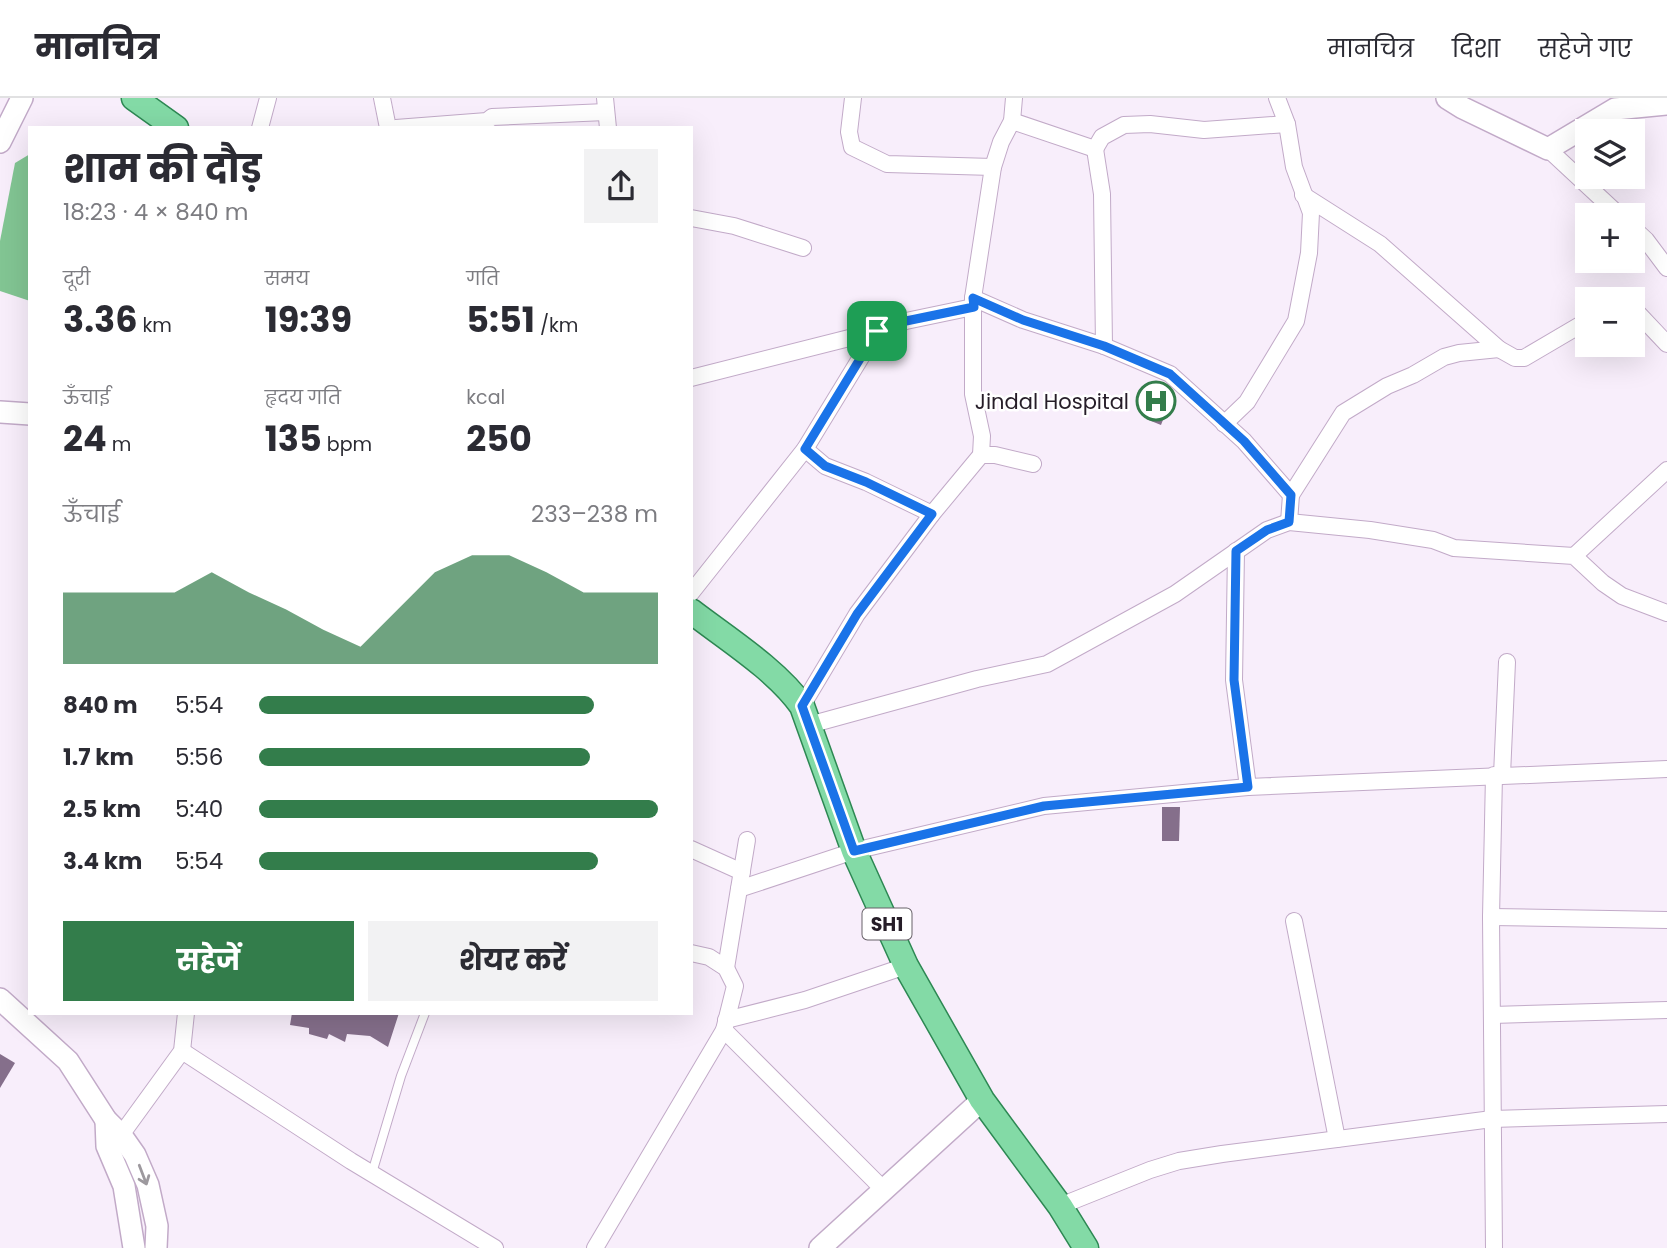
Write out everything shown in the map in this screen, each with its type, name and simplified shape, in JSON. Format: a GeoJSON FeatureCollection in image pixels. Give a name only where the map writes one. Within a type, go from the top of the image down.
{"type":"FeatureCollection","features":[{"type":"Feature","properties":{"kind":"main road"},"geometry":{"type":"LineString","coordinates":[[134,98],[173,126]]}},
{"type":"Feature","properties":{"kind":"main road","name":"SH1"},"geometry":{"type":"LineString","coordinates":[[693,613],[794,694],[806,716],[854,851],[906,966],[982,1100],[1060,1206],[1086,1248]]}},
{"type":"Feature","properties":{"kind":"street"},"geometry":{"type":"LineString","coordinates":[[0,142],[22,98]]}},
{"type":"Feature","properties":{"kind":"street"},"geometry":{"type":"LineString","coordinates":[[261,126],[268,98]]}},
{"type":"Feature","properties":{"kind":"street"},"geometry":{"type":"LineString","coordinates":[[382,98],[388,126]]}},
{"type":"Feature","properties":{"kind":"street"},"geometry":{"type":"LineString","coordinates":[[853,98],[849,132],[852,147],[865,155],[887,164],[993,167]]}},
{"type":"Feature","properties":{"kind":"street"},"geometry":{"type":"LineString","coordinates":[[806,716],[857,614],[932,514],[981,455],[982,436],[973,394],[973,303],[993,167],[1001,142],[1012,121],[1014,98]]}},
{"type":"Feature","properties":{"kind":"street"},"geometry":{"type":"LineString","coordinates":[[1224,424],[1247,402],[1296,321],[1311,242],[1311,214],[1294,167],[1287,124],[1277,98]]}},
{"type":"Feature","properties":{"kind":"street"},"geometry":{"type":"LineString","coordinates":[[1447,98],[1548,149],[1606,203]]}},
{"type":"Feature","properties":{"kind":"street"},"geometry":{"type":"LineString","coordinates":[[1548,149],[1615,110],[1665,102]]}},
{"type":"Feature","properties":{"kind":"street"},"geometry":{"type":"LineString","coordinates":[[422,126],[487,121],[492,117],[539,121],[607,113]]}},
{"type":"Feature","properties":{"kind":"street"},"geometry":{"type":"LineString","coordinates":[[1012,121],[1095,149]]}},
{"type":"Feature","properties":{"kind":"street"},"geometry":{"type":"LineString","coordinates":[[1104,346],[1102,194],[1095,149],[1102,137],[1124,125],[1150,124],[1204,130],[1287,124]]}},
{"type":"Feature","properties":{"kind":"street"},"geometry":{"type":"LineString","coordinates":[[1303,195],[1380,244],[1499,349],[1515,358],[1524,358],[1575,328]]}},
{"type":"Feature","properties":{"kind":"street"},"geometry":{"type":"LineString","coordinates":[[693,218],[734,226],[803,248]]}},
{"type":"Feature","properties":{"kind":"street"},"geometry":{"type":"LineString","coordinates":[[1645,239],[1667,268]]}},
{"type":"Feature","properties":{"kind":"street"},"geometry":{"type":"LineString","coordinates":[[693,377],[877,331],[973,303],[1104,346],[1170,374],[1244,441],[1291,495]]}},
{"type":"Feature","properties":{"kind":"street"},"geometry":{"type":"LineString","coordinates":[[1645,321],[1667,344]]}},
{"type":"Feature","properties":{"kind":"street"},"geometry":{"type":"LineString","coordinates":[[693,590],[805,449],[877,331]]}},
{"type":"Feature","properties":{"kind":"street"},"geometry":{"type":"LineString","coordinates":[[1289,522],[1291,495],[1343,413],[1444,357],[1459,352],[1499,349]]}},
{"type":"Feature","properties":{"kind":"street"},"geometry":{"type":"LineString","coordinates":[[0,412],[28,414]]}},
{"type":"Feature","properties":{"kind":"street"},"geometry":{"type":"LineString","coordinates":[[805,449],[825,466],[866,482],[932,514]]}},
{"type":"Feature","properties":{"kind":"street"},"geometry":{"type":"LineString","coordinates":[[981,455],[995,455],[1033,464]]}},
{"type":"Feature","properties":{"kind":"street"},"geometry":{"type":"LineString","coordinates":[[1574,556],[1665,477]]}},
{"type":"Feature","properties":{"kind":"street"},"geometry":{"type":"LineString","coordinates":[[806,716],[1047,664],[1175,594],[1267,530],[1289,522],[1370,530],[1433,540],[1454,548],[1574,556],[1603,583],[1622,596],[1667,613]]}},
{"type":"Feature","properties":{"kind":"street"},"geometry":{"type":"LineString","coordinates":[[1236,551],[1234,680],[1248,787]]}},
{"type":"Feature","properties":{"kind":"street"},"geometry":{"type":"LineString","coordinates":[[1494,1248],[1492,917],[1498,775],[1507,662]]}},
{"type":"Feature","properties":{"kind":"street"},"geometry":{"type":"LineString","coordinates":[[739,889],[854,851],[1044,806],[1248,787],[1667,769]]}},
{"type":"Feature","properties":{"kind":"street"},"geometry":{"type":"LineString","coordinates":[[726,968],[747,840]]}},
{"type":"Feature","properties":{"kind":"street"},"geometry":{"type":"LineString","coordinates":[[693,850],[742,872]]}},
{"type":"Feature","properties":{"kind":"street"},"geometry":{"type":"LineString","coordinates":[[1492,917],[1667,920]]}},
{"type":"Feature","properties":{"kind":"street"},"geometry":{"type":"LineString","coordinates":[[1294,921],[1337,1139]]}},
{"type":"Feature","properties":{"kind":"street"},"geometry":{"type":"LineString","coordinates":[[595,1248],[725,1025],[735,986],[726,968],[709,957],[693,953]]}},
{"type":"Feature","properties":{"kind":"street"},"geometry":{"type":"LineString","coordinates":[[725,1025],[906,966]]}},
{"type":"Feature","properties":{"kind":"street"},"geometry":{"type":"LineString","coordinates":[[0,999],[68,1061],[106,1120],[135,1155],[148,1185],[157,1226],[156,1248]]}},
{"type":"Feature","properties":{"kind":"street"},"geometry":{"type":"LineString","coordinates":[[1492,1015],[1667,1010]]}},
{"type":"Feature","properties":{"kind":"street"},"geometry":{"type":"LineString","coordinates":[[121,1135],[182,1051],[186,1015]]}},
{"type":"Feature","properties":{"kind":"street"},"geometry":{"type":"LineString","coordinates":[[725,1025],[885,1191]]}},
{"type":"Feature","properties":{"kind":"street"},"geometry":{"type":"LineString","coordinates":[[182,1051],[495,1248]]}},
{"type":"Feature","properties":{"kind":"street"},"geometry":{"type":"LineString","coordinates":[[820,1248],[982,1100]]}},
{"type":"Feature","properties":{"kind":"street"},"geometry":{"type":"LineString","coordinates":[[1060,1206],[1179,1161],[1492,1119],[1667,1114]]}},
{"type":"Feature","properties":{"kind":"street"},"geometry":{"type":"LineString","coordinates":[[106,1120],[107,1146],[124,1186],[134,1248]]}},
{"type":"Feature","properties":{"kind":"lane"},"geometry":{"type":"LineString","coordinates":[[372,1173],[401,1076],[424,1015]]}},
{"type":"Feature","properties":{"kind":"shaded area"},"geometry":{"type":"Polygon","coordinates":[[[28,155],[28,300],[0,291],[0,241],[15,163],[28,155]]]}},
{"type":"Feature","properties":{"kind":"building"},"geometry":{"type":"Polygon","coordinates":[[[1156,393],[1171,399],[1161,425],[1146,419],[1156,393]]]}},
{"type":"Feature","properties":{"kind":"building"},"geometry":{"type":"Polygon","coordinates":[[[1162,807],[1180,807],[1179,841],[1162,841],[1162,807]]]}},
{"type":"Feature","properties":{"kind":"building"},"geometry":{"type":"Polygon","coordinates":[[[292,1015],[398,1015],[388,1047],[370,1036],[347,1034],[345,1042],[329,1034],[327,1039],[309,1034],[309,1028],[290,1025],[292,1015]]]}},
{"type":"Feature","properties":{"kind":"building"},"geometry":{"type":"Polygon","coordinates":[[[0,1054],[15,1063],[0,1088],[0,1054]]]}},
{"type":"Feature","properties":{"kind":"place","name":"Jindal Hospital"},"geometry":{"type":"Point","coordinates":[1156,401]}},
{"type":"Feature","properties":{"kind":"route"},"geometry":{"type":"LineString","coordinates":[[973,298],[1023,320],[1104,346],[1170,374],[1244,441],[1291,495],[1289,522],[1267,530],[1236,551],[1234,680],[1248,787],[1044,806],[854,851],[802,706],[857,614],[932,514],[866,482],[825,466],[805,449],[877,331],[906,321],[974,307],[973,298]]}}]}
